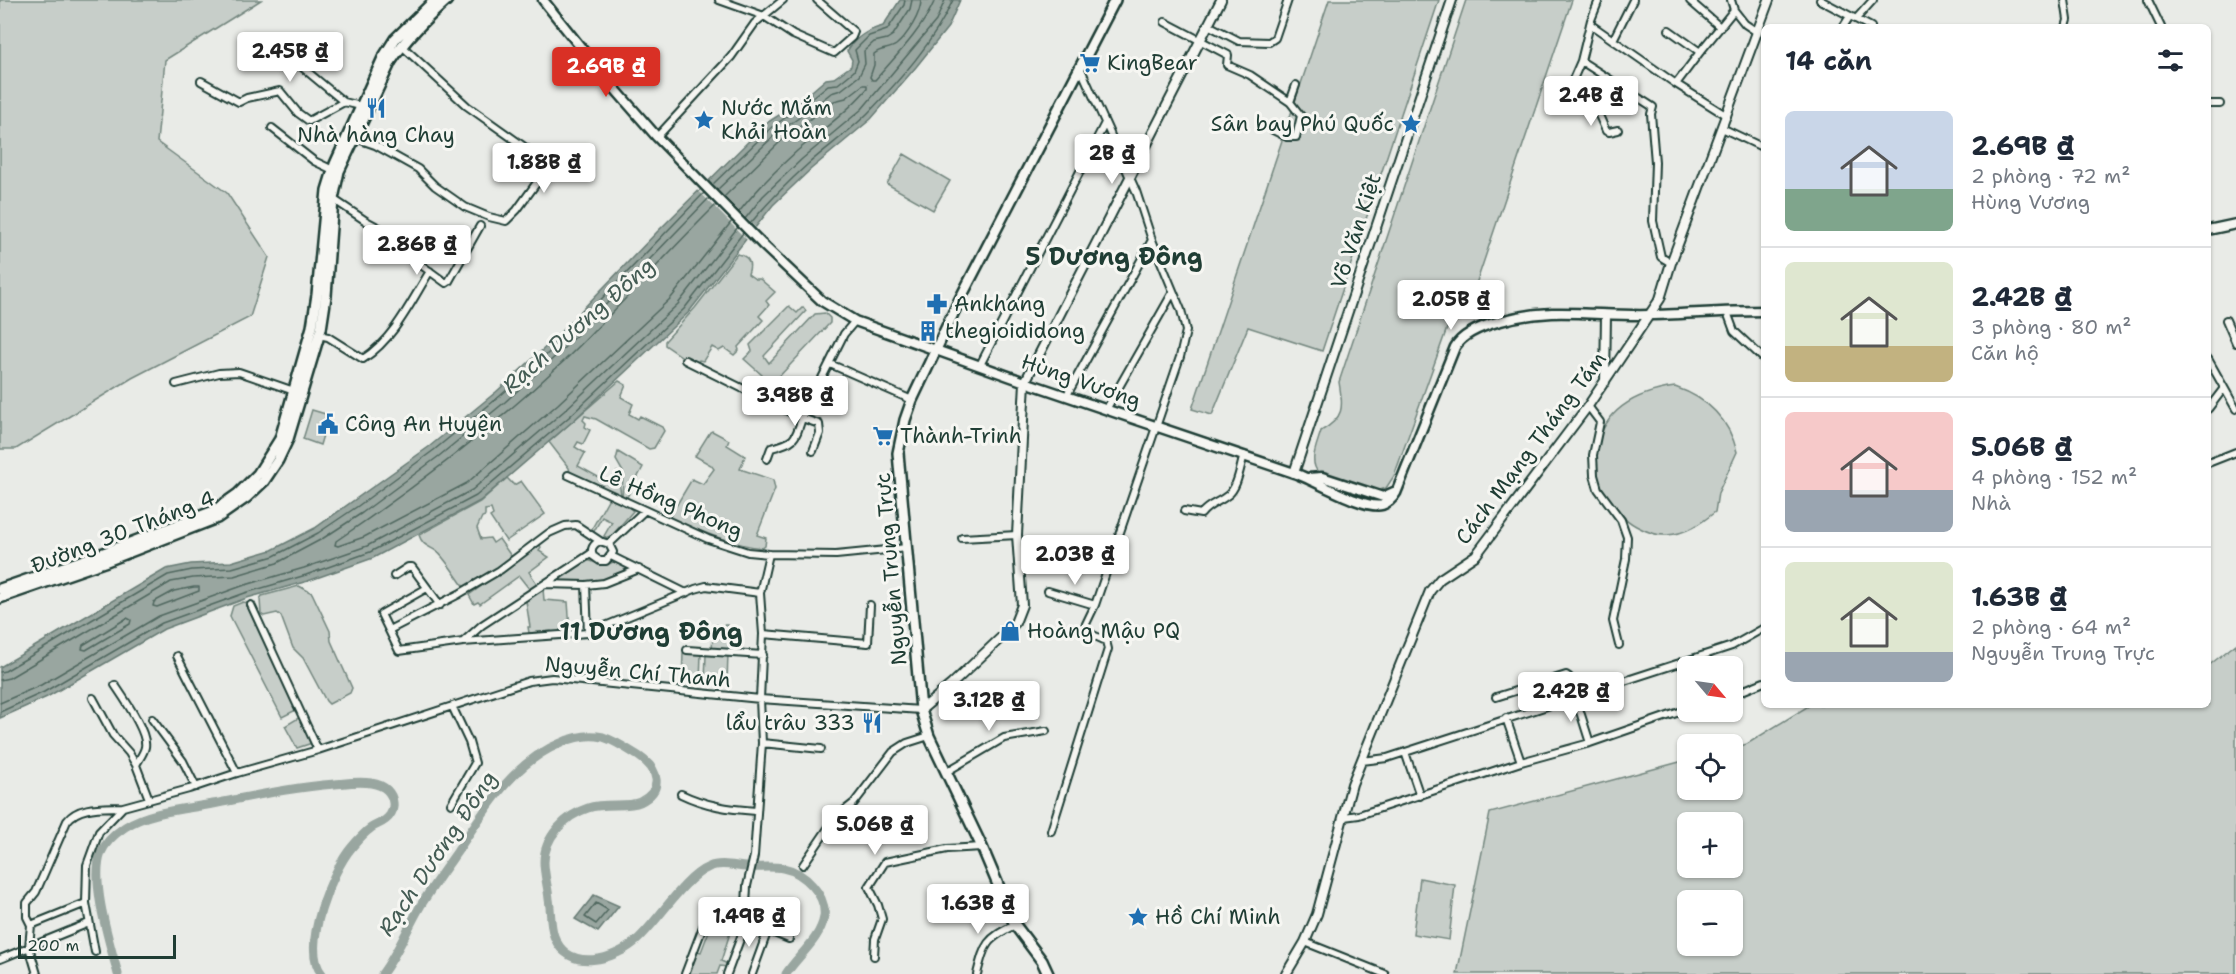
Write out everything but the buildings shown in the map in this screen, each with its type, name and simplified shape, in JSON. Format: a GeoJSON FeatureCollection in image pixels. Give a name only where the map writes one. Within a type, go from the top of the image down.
{"type":"FeatureCollection","features":[{"type":"Feature","properties":{"kind":"main road","name":"Đường 30 Tháng 4"},"geometry":{"type":"LineString","coordinates":[[329,198],[361,106],[383,58],[435,0]]}},
{"type":"Feature","properties":{"kind":"main road","name":"Đường 30 Tháng 4"},"geometry":{"type":"LineString","coordinates":[[0,598],[216,514],[258,474],[284,441],[315,334],[317,295],[333,170],[391,61],[398,42],[447,0]]}},
{"type":"Feature","properties":{"kind":"main road"},"geometry":{"type":"LineString","coordinates":[[543,0],[602,74],[657,137]]}},
{"type":"Feature","properties":{"kind":"main road","name":"Nguyễn Trung Trực"},"geometry":{"type":"LineString","coordinates":[[1048,974],[1042,961],[1015,925],[982,847],[929,736],[921,710],[898,453],[912,400],[936,349],[1115,0]]}},
{"type":"Feature","properties":{"kind":"main road","name":"Hùng Vương"},"geometry":{"type":"LineString","coordinates":[[657,137],[762,244],[822,301],[855,321],[1025,382],[1308,478],[1322,477],[1383,497],[1392,494],[1401,485],[1459,341],[1467,334],[1486,326],[1553,313],[1649,315],[1761,310]]}},
{"type":"Feature","properties":{"kind":"main road"},"geometry":{"type":"LineString","coordinates":[[2211,229],[2236,225]]}},
{"type":"Feature","properties":{"kind":"main road","name":"Đường 30 Tháng 4"},"geometry":{"type":"LineString","coordinates":[[284,441],[294,391],[315,334]]}},
{"type":"Feature","properties":{"kind":"main road","name":"Đường 30 Tháng 4"},"geometry":{"type":"LineString","coordinates":[[0,589],[103,558]]}},
{"type":"Feature","properties":{"kind":"street"},"geometry":{"type":"LineString","coordinates":[[718,0],[764,16],[793,35],[832,53],[854,33],[817,0]]}},
{"type":"Feature","properties":{"kind":"street"},"geometry":{"type":"LineString","coordinates":[[657,137],[731,57],[755,23],[783,0]]}},
{"type":"Feature","properties":{"kind":"street"},"geometry":{"type":"LineString","coordinates":[[921,710],[952,684],[1015,623],[1022,605],[1017,535],[1025,382],[1221,0]]}},
{"type":"Feature","properties":{"kind":"street"},"geometry":{"type":"LineString","coordinates":[[1208,25],[1239,41],[1269,42],[1275,38],[1288,0]]}},
{"type":"Feature","properties":{"kind":"street","name":"Võ Văn Kiệt"},"geometry":{"type":"LineString","coordinates":[[1294,473],[1452,0]]}},
{"type":"Feature","properties":{"kind":"street"},"geometry":{"type":"LineString","coordinates":[[1567,107],[1564,100],[1581,61],[1590,24],[1599,0]]}},
{"type":"Feature","properties":{"kind":"street"},"geometry":{"type":"LineString","coordinates":[[1613,40],[1634,0]]}},
{"type":"Feature","properties":{"kind":"street"},"geometry":{"type":"LineString","coordinates":[[1731,0],[1734,10],[1745,24],[1757,32]]}},
{"type":"Feature","properties":{"kind":"street","name":"Cách Mạng Tháng Tám"},"geometry":{"type":"LineString","coordinates":[[1286,974],[1305,942],[1317,914],[1350,791],[1430,591],[1440,579],[1476,555],[1588,406],[1660,299],[1671,263],[1769,0]]}},
{"type":"Feature","properties":{"kind":"street"},"geometry":{"type":"LineString","coordinates":[[1846,24],[1873,0]]}},
{"type":"Feature","properties":{"kind":"street"},"geometry":{"type":"LineString","coordinates":[[2065,0],[2067,24]]}},
{"type":"Feature","properties":{"kind":"street"},"geometry":{"type":"LineString","coordinates":[[2148,0],[2160,24]]}},
{"type":"Feature","properties":{"kind":"street"},"geometry":{"type":"LineString","coordinates":[[1690,1],[1720,27]]}},
{"type":"Feature","properties":{"kind":"street"},"geometry":{"type":"LineString","coordinates":[[1822,1],[1866,24]]}},
{"type":"Feature","properties":{"kind":"street"},"geometry":{"type":"LineString","coordinates":[[1676,84],[1734,10]]}},
{"type":"Feature","properties":{"kind":"street"},"geometry":{"type":"LineString","coordinates":[[1166,22],[1227,56],[1227,65],[1250,75],[1290,102],[1301,116],[1298,134],[1296,137],[1287,137],[1273,130]]}},
{"type":"Feature","properties":{"kind":"street"},"geometry":{"type":"LineString","coordinates":[[1590,24],[1676,84],[1727,116]]}},
{"type":"Feature","properties":{"kind":"street"},"geometry":{"type":"LineString","coordinates":[[1669,30],[1700,52]]}},
{"type":"Feature","properties":{"kind":"street"},"geometry":{"type":"LineString","coordinates":[[351,136],[375,145],[418,169],[435,186],[465,207],[506,221],[517,210],[548,167],[467,106],[398,42]]}},
{"type":"Feature","properties":{"kind":"street"},"geometry":{"type":"LineString","coordinates":[[1581,61],[1653,107],[1651,114],[1655,162],[1653,221],[1661,257],[1671,263]]}},
{"type":"Feature","properties":{"kind":"street"},"geometry":{"type":"LineString","coordinates":[[297,63],[344,102],[361,106]]}},
{"type":"Feature","properties":{"kind":"street"},"geometry":{"type":"LineString","coordinates":[[1051,831],[1108,649],[1106,641],[1084,628],[1095,605],[1184,342],[1184,319],[1152,240],[1130,177],[1080,67]]}},
{"type":"Feature","properties":{"kind":"street"},"geometry":{"type":"LineString","coordinates":[[201,81],[240,103],[247,98],[280,91],[298,113],[309,121],[344,102]]}},
{"type":"Feature","properties":{"kind":"street"},"geometry":{"type":"LineString","coordinates":[[1290,102],[1296,85]]}},
{"type":"Feature","properties":{"kind":"street"},"geometry":{"type":"LineString","coordinates":[[1568,90],[1598,113],[1606,131],[1618,130]]}},
{"type":"Feature","properties":{"kind":"street"},"geometry":{"type":"LineString","coordinates":[[2211,104],[2220,104]]}},
{"type":"Feature","properties":{"kind":"street"},"geometry":{"type":"LineString","coordinates":[[980,365],[1105,123]]}},
{"type":"Feature","properties":{"kind":"street"},"geometry":{"type":"LineString","coordinates":[[272,128],[314,161],[333,170]]}},
{"type":"Feature","properties":{"kind":"street"},"geometry":{"type":"LineString","coordinates":[[1722,128],[1761,147]]}},
{"type":"Feature","properties":{"kind":"street"},"geometry":{"type":"LineString","coordinates":[[329,198],[381,229],[392,246],[400,253],[444,282],[448,282],[480,226]]}},
{"type":"Feature","properties":{"kind":"street"},"geometry":{"type":"LineString","coordinates":[[1067,395],[1152,240]]}},
{"type":"Feature","properties":{"kind":"street"},"geometry":{"type":"LineString","coordinates":[[315,334],[328,338],[363,359],[389,336],[430,271]]}},
{"type":"Feature","properties":{"kind":"street"},"geometry":{"type":"LineString","coordinates":[[1107,408],[1173,292]]}},
{"type":"Feature","properties":{"kind":"street"},"geometry":{"type":"LineString","coordinates":[[1727,312],[1734,331],[1761,356]]}},
{"type":"Feature","properties":{"kind":"street"},"geometry":{"type":"LineString","coordinates":[[1605,382],[1606,315]]}},
{"type":"Feature","properties":{"kind":"street"},"geometry":{"type":"LineString","coordinates":[[2226,320],[2236,343]]}},
{"type":"Feature","properties":{"kind":"street"},"geometry":{"type":"LineString","coordinates":[[767,459],[771,448],[784,446],[796,437],[802,417],[844,334],[855,321]]}},
{"type":"Feature","properties":{"kind":"street"},"geometry":{"type":"LineString","coordinates":[[685,360],[819,424],[820,433],[813,451]]}},
{"type":"Feature","properties":{"kind":"street"},"geometry":{"type":"LineString","coordinates":[[830,364],[912,400]]}},
{"type":"Feature","properties":{"kind":"street"},"geometry":{"type":"LineString","coordinates":[[2211,364],[2224,388],[2233,395],[2236,409]]}},
{"type":"Feature","properties":{"kind":"street"},"geometry":{"type":"LineString","coordinates":[[176,384],[219,373],[239,372],[294,391]]}},
{"type":"Feature","properties":{"kind":"street"},"geometry":{"type":"LineString","coordinates":[[2211,405],[2224,388]]}},
{"type":"Feature","properties":{"kind":"street"},"geometry":{"type":"LineString","coordinates":[[1588,406],[1600,422],[1593,455],[1598,489],[1621,520],[1627,537],[1626,559],[1613,621],[1619,645]]}},
{"type":"Feature","properties":{"kind":"street"},"geometry":{"type":"LineString","coordinates":[[2211,462],[2236,452]]}},
{"type":"Feature","properties":{"kind":"street"},"geometry":{"type":"LineString","coordinates":[[1184,511],[1201,514],[1206,507],[1228,495],[1234,486],[1244,455]]}},
{"type":"Feature","properties":{"kind":"street","name":"Lê Hồng Phong"},"geometry":{"type":"LineString","coordinates":[[568,475],[714,541],[748,552],[836,555],[907,548]]}},
{"type":"Feature","properties":{"kind":"street"},"geometry":{"type":"LineString","coordinates":[[609,544],[644,511]]}},
{"type":"Feature","properties":{"kind":"street"},"geometry":{"type":"LineString","coordinates":[[389,630],[500,570],[549,533],[565,526],[576,525],[600,541],[609,544],[612,550],[611,556],[606,561],[594,558],[592,553],[594,544],[600,541]]}},
{"type":"Feature","properties":{"kind":"street"},"geometry":{"type":"LineString","coordinates":[[962,538],[1017,535]]}},
{"type":"Feature","properties":{"kind":"street"},"geometry":{"type":"LineString","coordinates":[[463,642],[482,625],[592,553]]}},
{"type":"Feature","properties":{"kind":"street"},"geometry":{"type":"LineString","coordinates":[[727,974],[745,926],[747,886],[754,856],[762,743],[760,699],[763,634],[760,593],[769,554]]}},
{"type":"Feature","properties":{"kind":"street"},"geometry":{"type":"LineString","coordinates":[[611,556],[686,593]]}},
{"type":"Feature","properties":{"kind":"street"},"geometry":{"type":"LineString","coordinates":[[394,576],[412,567],[440,604]]}},
{"type":"Feature","properties":{"kind":"street"},"geometry":{"type":"LineString","coordinates":[[544,584],[604,583],[639,569]]}},
{"type":"Feature","properties":{"kind":"street"},"geometry":{"type":"LineString","coordinates":[[586,585],[588,633]]}},
{"type":"Feature","properties":{"kind":"street"},"geometry":{"type":"LineString","coordinates":[[427,588],[379,611],[396,648],[402,651],[463,642],[588,633],[706,586],[760,593]]}},
{"type":"Feature","properties":{"kind":"street"},"geometry":{"type":"LineString","coordinates":[[1048,591],[1095,605]]}},
{"type":"Feature","properties":{"kind":"street"},"geometry":{"type":"LineString","coordinates":[[251,605],[318,750]]}},
{"type":"Feature","properties":{"kind":"street"},"geometry":{"type":"LineString","coordinates":[[763,634],[868,644],[870,605]]}},
{"type":"Feature","properties":{"kind":"street"},"geometry":{"type":"LineString","coordinates":[[1700,656],[1732,646],[1761,630]]}},
{"type":"Feature","properties":{"kind":"street"},"geometry":{"type":"LineString","coordinates":[[687,650],[763,655]]}},
{"type":"Feature","properties":{"kind":"street"},"geometry":{"type":"LineString","coordinates":[[177,656],[237,773]]}},
{"type":"Feature","properties":{"kind":"street"},"geometry":{"type":"LineString","coordinates":[[1362,761],[1387,758],[1677,663]]}},
{"type":"Feature","properties":{"kind":"street"},"geometry":{"type":"LineString","coordinates":[[1496,697],[1566,675],[1569,677],[1590,743]]}},
{"type":"Feature","properties":{"kind":"street","name":"Nguyễn Chí Thanh"},"geometry":{"type":"LineString","coordinates":[[123,807],[318,750],[529,681],[552,678],[760,699],[921,710]]}},
{"type":"Feature","properties":{"kind":"street"},"geometry":{"type":"LineString","coordinates":[[1743,691],[1761,683]]}},
{"type":"Feature","properties":{"kind":"street"},"geometry":{"type":"LineString","coordinates":[[115,685],[134,712],[145,742],[136,765]]}},
{"type":"Feature","properties":{"kind":"street"},"geometry":{"type":"LineString","coordinates":[[93,698],[113,735],[136,765],[149,799]]}},
{"type":"Feature","properties":{"kind":"street"},"geometry":{"type":"LineString","coordinates":[[451,804],[475,763],[469,742],[452,706]]}},
{"type":"Feature","properties":{"kind":"street"},"geometry":{"type":"LineString","coordinates":[[1344,817],[1359,815],[1521,762],[1590,743],[1677,713]]}},
{"type":"Feature","properties":{"kind":"street"},"geometry":{"type":"LineString","coordinates":[[1506,718],[1521,762]]}},
{"type":"Feature","properties":{"kind":"street"},"geometry":{"type":"LineString","coordinates":[[152,720],[183,761],[196,787]]}},
{"type":"Feature","properties":{"kind":"street"},"geometry":{"type":"LineString","coordinates":[[946,772],[1004,738],[1046,731]]}},
{"type":"Feature","properties":{"kind":"street"},"geometry":{"type":"LineString","coordinates":[[803,865],[835,818],[854,803],[893,752],[907,743],[929,736]]}},
{"type":"Feature","properties":{"kind":"street"},"geometry":{"type":"LineString","coordinates":[[762,743],[821,750]]}},
{"type":"Feature","properties":{"kind":"street"},"geometry":{"type":"LineString","coordinates":[[1406,752],[1420,796]]}},
{"type":"Feature","properties":{"kind":"street"},"geometry":{"type":"LineString","coordinates":[[681,794],[703,804],[756,812]]}},
{"type":"Feature","properties":{"kind":"street"},"geometry":{"type":"LineString","coordinates":[[95,952],[86,903],[87,865],[95,840],[103,826],[123,807]]}},
{"type":"Feature","properties":{"kind":"street"},"geometry":{"type":"LineString","coordinates":[[37,974],[29,947],[31,925],[27,917],[27,903],[36,892],[47,863],[72,814],[79,810],[123,807]]}},
{"type":"Feature","properties":{"kind":"street"},"geometry":{"type":"LineString","coordinates":[[874,956],[875,939],[882,919],[869,887],[885,862],[947,849],[982,847]]}},
{"type":"Feature","properties":{"kind":"street"},"geometry":{"type":"LineString","coordinates":[[31,925],[86,903]]}},
{"type":"Feature","properties":{"kind":"street"},"geometry":{"type":"LineString","coordinates":[[685,974],[704,924],[708,922],[768,930],[789,939]]}},
{"type":"Feature","properties":{"kind":"street"},"geometry":{"type":"LineString","coordinates":[[0,959],[89,923]]}},
{"type":"Feature","properties":{"kind":"street"},"geometry":{"type":"LineString","coordinates":[[977,974],[989,941],[994,935],[1015,925]]}},
{"type":"Feature","properties":{"kind":"street"},"geometry":{"type":"LineString","coordinates":[[752,974],[768,930]]}},
{"type":"Feature","properties":{"kind":"street"},"geometry":{"type":"LineString","coordinates":[[1305,942],[1385,974]]}},
{"type":"Feature","properties":{"kind":"shaded area"},"geometry":{"type":"Polygon","coordinates":[[[0,0],[261,0],[165,60],[157,142],[227,193],[269,257],[250,317],[132,378],[16,449],[0,449],[0,0]]]}},
{"type":"Feature","properties":{"kind":"shaded area"},"geometry":{"type":"Polygon","coordinates":[[[1329,0],[1439,0],[1322,351],[1248,327],[1212,415],[1192,409],[1329,0]]]}},
{"type":"Feature","properties":{"kind":"shaded area"},"geometry":{"type":"Polygon","coordinates":[[[1466,0],[1572,0],[1471,299],[1450,320],[1394,476],[1386,488],[1377,491],[1319,473],[1314,464],[1314,453],[1321,431],[1334,421],[1340,411],[1339,382],[1466,0]]]}},
{"type":"Feature","properties":{"kind":"shaded area"},"geometry":{"type":"Polygon","coordinates":[[[904,154],[950,181],[933,210],[887,184],[904,154]]]}},
{"type":"Feature","properties":{"kind":"shaded area"},"geometry":{"type":"Polygon","coordinates":[[[737,254],[744,256],[748,261],[750,267],[748,274],[755,279],[760,279],[775,292],[766,301],[769,305],[759,316],[763,320],[738,347],[739,350],[734,355],[724,348],[719,351],[712,347],[703,361],[699,360],[697,364],[665,345],[665,341],[695,308],[737,254]]]}},
{"type":"Feature","properties":{"kind":"shaded area"},"geometry":{"type":"Polygon","coordinates":[[[789,306],[797,313],[803,307],[806,311],[764,356],[769,363],[815,314],[825,313],[830,318],[830,323],[772,384],[744,359],[752,351],[750,345],[789,306]]]}},
{"type":"Feature","properties":{"kind":"shaded area"},"geometry":{"type":"Polygon","coordinates":[[[619,381],[626,385],[621,397],[633,404],[629,414],[638,419],[640,416],[662,427],[664,431],[654,448],[649,449],[596,419],[585,416],[583,420],[586,423],[585,427],[590,430],[583,444],[578,442],[575,447],[585,453],[578,466],[609,483],[617,472],[621,495],[619,496],[570,473],[569,468],[549,442],[619,381]]]}},
{"type":"Feature","properties":{"kind":"shaded area"},"geometry":{"type":"Polygon","coordinates":[[[1675,387],[1697,397],[1715,411],[1728,429],[1737,452],[1718,493],[1715,512],[1687,530],[1659,535],[1631,523],[1617,510],[1599,479],[1596,453],[1601,432],[1616,412],[1637,398],[1675,387]]]}},
{"type":"Feature","properties":{"kind":"shaded area"},"geometry":{"type":"Polygon","coordinates":[[[312,410],[329,415],[320,445],[303,439],[312,410]]]}},
{"type":"Feature","properties":{"kind":"shaded area"},"geometry":{"type":"Polygon","coordinates":[[[712,431],[729,440],[727,445],[745,456],[740,469],[773,480],[775,489],[757,535],[766,538],[765,546],[762,548],[727,540],[671,519],[670,516],[692,479],[703,484],[714,469],[695,456],[712,431]]]}},
{"type":"Feature","properties":{"kind":"shaded area"},"geometry":{"type":"Polygon","coordinates":[[[618,452],[643,467],[625,501],[622,499],[623,472],[616,460],[618,452]]]}},
{"type":"Feature","properties":{"kind":"shaded area"},"geometry":{"type":"Polygon","coordinates":[[[507,478],[514,485],[521,481],[545,514],[506,541],[490,517],[493,515],[491,509],[485,510],[485,516],[482,517],[477,528],[481,539],[490,538],[493,543],[499,539],[511,559],[468,587],[464,587],[442,557],[424,543],[419,535],[480,502],[507,478]]]}},
{"type":"Feature","properties":{"kind":"shaded area"},"geometry":{"type":"Polygon","coordinates":[[[610,496],[623,502],[633,511],[609,539],[604,536],[612,522],[602,517],[593,533],[590,532],[610,496]]]}},
{"type":"Feature","properties":{"kind":"shaded area"},"geometry":{"type":"Polygon","coordinates":[[[540,544],[539,551],[549,557],[529,572],[538,585],[530,590],[519,576],[480,604],[478,602],[474,604],[469,595],[540,544]]]}},
{"type":"Feature","properties":{"kind":"shaded area"},"geometry":{"type":"Polygon","coordinates":[[[586,560],[602,565],[615,561],[629,567],[614,576],[598,580],[565,582],[561,580],[563,575],[586,560]]]}},
{"type":"Feature","properties":{"kind":"shaded area"},"geometry":{"type":"Polygon","coordinates":[[[299,586],[312,593],[330,631],[331,641],[352,688],[350,693],[329,704],[303,658],[293,648],[281,616],[277,613],[264,616],[261,614],[260,599],[262,596],[299,586]]]}},
{"type":"Feature","properties":{"kind":"shaded area"},"geometry":{"type":"Polygon","coordinates":[[[543,589],[544,600],[568,602],[570,629],[560,630],[561,634],[551,634],[551,631],[529,633],[526,601],[543,589]]]}},
{"type":"Feature","properties":{"kind":"shaded area"},"geometry":{"type":"Polygon","coordinates":[[[243,602],[248,603],[297,706],[296,710],[282,717],[230,616],[233,606],[243,602]]]}},
{"type":"Feature","properties":{"kind":"shaded area"},"geometry":{"type":"Polygon","coordinates":[[[714,625],[728,625],[728,631],[733,631],[733,650],[712,649],[714,625]]]}},
{"type":"Feature","properties":{"kind":"shaded area"},"geometry":{"type":"Polygon","coordinates":[[[2236,644],[2236,974],[1457,974],[1490,813],[1677,763],[1677,800],[1743,800],[1743,745],[1805,708],[2211,708],[2211,664],[2236,644]]]}},
{"type":"Feature","properties":{"kind":"shaded area"},"geometry":{"type":"Polygon","coordinates":[[[683,653],[701,653],[700,683],[682,682],[683,653]]]}},
{"type":"Feature","properties":{"kind":"shaded area"},"geometry":{"type":"Polygon","coordinates":[[[706,654],[728,654],[727,682],[705,682],[706,654]]]}},
{"type":"Feature","properties":{"kind":"shaded area"},"geometry":{"type":"Polygon","coordinates":[[[300,717],[312,743],[297,748],[285,726],[300,717]]]}},
{"type":"Feature","properties":{"kind":"shaded area"},"geometry":{"type":"Polygon","coordinates":[[[1420,878],[1455,885],[1449,940],[1413,934],[1420,878]]]}},
{"type":"Feature","properties":{"kind":"shaded area"},"geometry":{"type":"Polygon","coordinates":[[[713,928],[730,933],[721,961],[728,964],[727,967],[720,966],[717,974],[687,974],[696,951],[701,952],[709,931],[713,928]]]}},
{"type":"Feature","properties":{"kind":"water"},"geometry":{"type":"Polygon","coordinates":[[[900,0],[960,0],[948,27],[871,119],[811,169],[773,205],[688,313],[573,421],[480,501],[373,558],[308,581],[247,598],[164,629],[47,697],[0,718],[0,667],[166,569],[191,564],[231,562],[272,550],[315,528],[430,446],[496,392],[549,344],[768,122],[798,103],[826,79],[834,78],[851,66],[852,60],[847,51],[850,46],[862,35],[883,26],[900,0]]]}},
{"type":"Feature","properties":{"kind":"water"},"geometry":{"type":"Polygon","coordinates":[[[594,895],[619,906],[598,932],[575,919],[594,895]]]}},
{"type":"Feature","properties":{"kind":"pier"},"geometry":{"type":"Polygon","coordinates":[[[706,178],[757,229],[748,241],[696,188],[706,178]]]}},
{"type":"Feature","properties":{"kind":"waterway","name":"Rạch Dương Đông"},"geometry":{"type":"LineString","coordinates":[[382,974],[425,898],[478,820],[514,775],[544,751],[571,739],[592,736],[613,741],[640,757],[655,774],[656,786],[648,797],[635,804],[602,805],[580,811],[564,822],[552,836],[545,853],[544,867],[553,932],[561,948],[581,959],[593,960],[618,953],[646,931],[690,880],[709,867],[722,865],[778,867],[791,870],[806,879],[818,893],[824,909],[824,917],[818,933],[786,974]]}},
{"type":"Feature","properties":{"kind":"waterway","name":"Rạch Dương Đông"},"geometry":{"type":"LineString","coordinates":[[118,974],[102,913],[98,865],[105,846],[122,829],[157,814],[274,792],[348,783],[375,784],[384,787],[389,793],[393,809],[386,819],[368,830],[352,847],[328,890],[321,909],[315,946],[316,962],[322,974]]}},
{"type":"Feature","properties":{"kind":"place","name":"KingBear"},"geometry":{"type":"Point","coordinates":[1090,63]}},
{"type":"Feature","properties":{"kind":"place","name":"Nhà hàng Chay"},"geometry":{"type":"Point","coordinates":[376,108]}},
{"type":"Feature","properties":{"kind":"place","name":"Nước Mắm Khải Hoàn"},"geometry":{"type":"Point","coordinates":[704,120]}},
{"type":"Feature","properties":{"kind":"place","name":"Sân bay Phú Quốc"},"geometry":{"type":"Point","coordinates":[1411,124]}},
{"type":"Feature","properties":{"kind":"place","name":"Ankhang"},"geometry":{"type":"Point","coordinates":[937,304]}},
{"type":"Feature","properties":{"kind":"place","name":"thegioididong"},"geometry":{"type":"Point","coordinates":[928,331]}},
{"type":"Feature","properties":{"kind":"place","name":"Công An Huyện"},"geometry":{"type":"Point","coordinates":[328,424]}},
{"type":"Feature","properties":{"kind":"place","name":"Thành-Trinh"},"geometry":{"type":"Point","coordinates":[883,436]}},
{"type":"Feature","properties":{"kind":"place","name":"Hoàng Mậu PQ"},"geometry":{"type":"Point","coordinates":[1010,631]}},
{"type":"Feature","properties":{"kind":"place","name":"lẩu trâu 333"},"geometry":{"type":"Point","coordinates":[872,723]}},
{"type":"Feature","properties":{"kind":"place","name":"Hồ Chí Minh"},"geometry":{"type":"Point","coordinates":[1138,917]}},
{"type":"Feature","properties":{"kind":"district","name":"5 Dương Đông"},"geometry":{"type":"Point","coordinates":[1114,257]}},
{"type":"Feature","properties":{"kind":"district","name":"11 Dương Đông"},"geometry":{"type":"Point","coordinates":[651,632]}}]}
